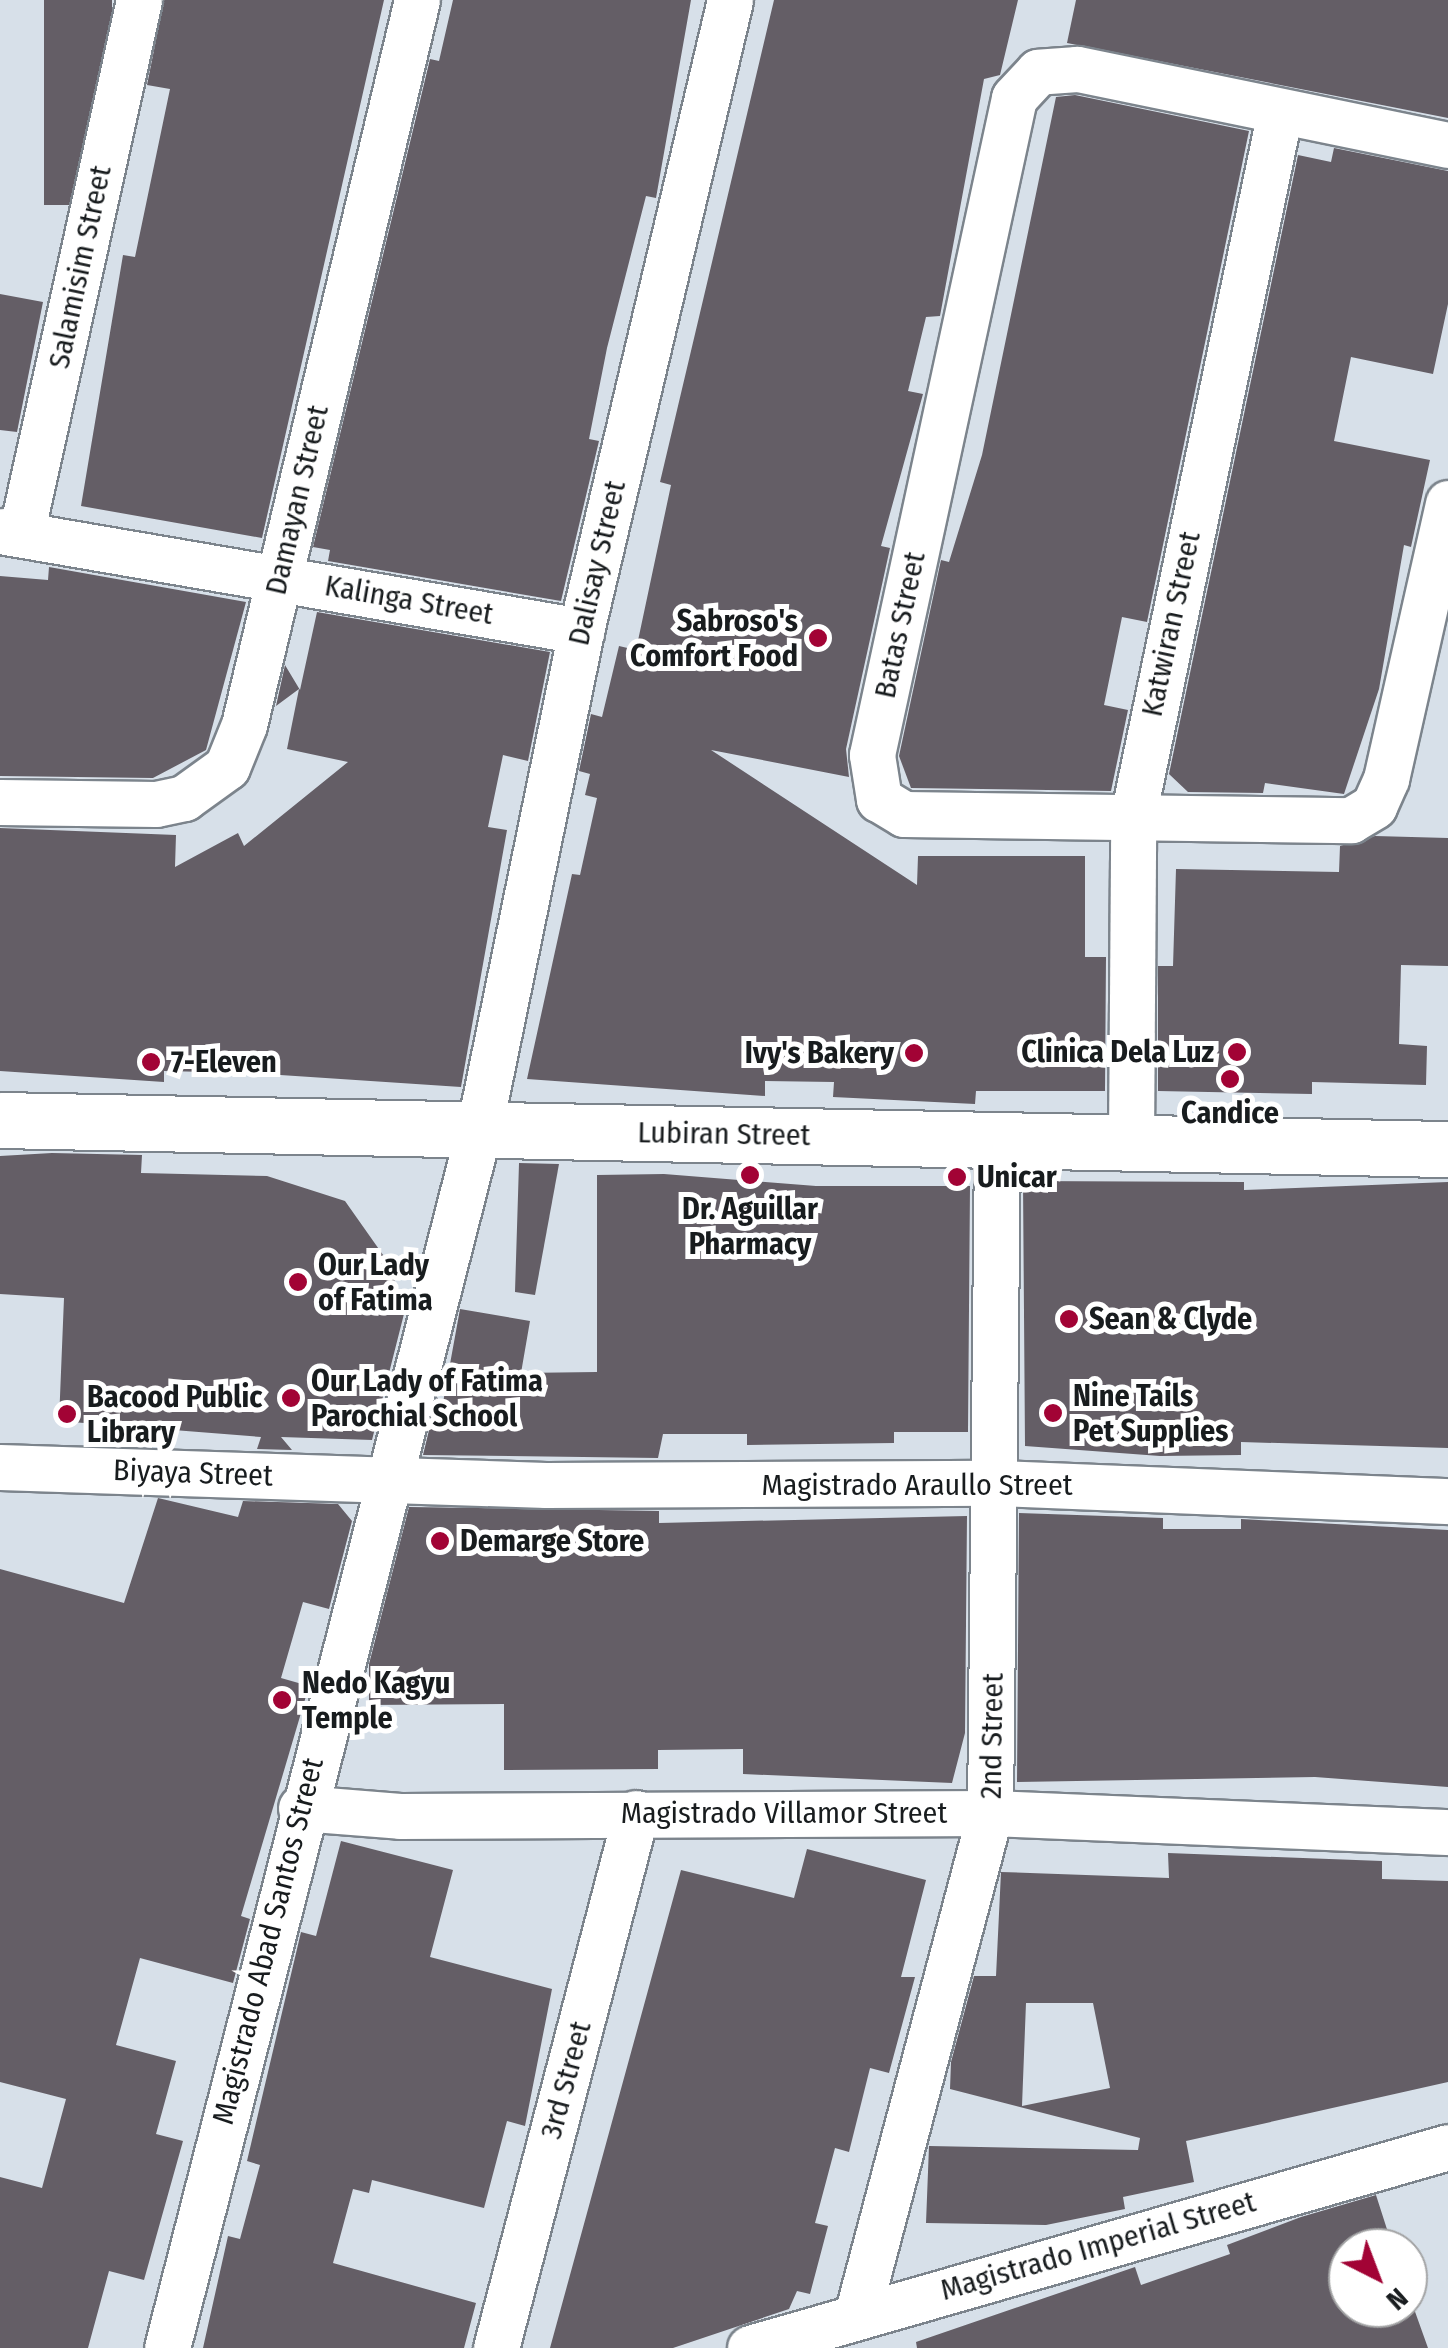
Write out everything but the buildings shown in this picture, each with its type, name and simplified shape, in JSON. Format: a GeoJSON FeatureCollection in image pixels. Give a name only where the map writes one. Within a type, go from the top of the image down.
{"type":"FeatureCollection","features":[{"type":"Feature","properties":{"kind":"main road","name":"Lubiran Street"},"geometry":{"type":"LineString","coordinates":[[0,1120],[1448,1149]]}},
{"type":"Feature","properties":{"kind":"street","name":"Salamisim Street"},"geometry":{"type":"LineString","coordinates":[[11,532],[139,0]]}},
{"type":"Feature","properties":{"kind":"street","name":"Damayan Street"},"geometry":{"type":"LineString","coordinates":[[0,802],[156,804],[208,784],[228,767],[244,725],[417,0]]}},
{"type":"Feature","properties":{"kind":"street","name":"Dalisay Street"},"geometry":{"type":"LineString","coordinates":[[479,1129],[580,631],[730,0]]}},
{"type":"Feature","properties":{"kind":"street","name":"Batas Street"},"geometry":{"type":"LineString","coordinates":[[1448,145],[1055,66],[1014,98],[872,755],[879,800],[904,814],[1351,820],[1374,806],[1448,503]]}},
{"type":"Feature","properties":{"kind":"street","name":"Katwiran Street"},"geometry":{"type":"LineString","coordinates":[[1130,1142],[1133,816],[1280,112]]}},
{"type":"Feature","properties":{"kind":"street","name":"Kalinga Street"},"geometry":{"type":"LineString","coordinates":[[11,532],[580,631]]}},
{"type":"Feature","properties":{"kind":"street","name":"Magistrado Abad Santos Street"},"geometry":{"type":"LineString","coordinates":[[167,2348],[300,1808],[479,1129]]}},
{"type":"Feature","properties":{"kind":"street","name":"2nd Street"},"geometry":{"type":"LineString","coordinates":[[858,2314],[990,1812],[997,1139]]}},
{"type":"Feature","properties":{"kind":"street","name":"Biyaya Street"},"geometry":{"type":"LineString","coordinates":[[0,1467],[387,1479]]}},
{"type":"Feature","properties":{"kind":"street","name":"Magistrado Araullo Street"},"geometry":{"type":"LineString","coordinates":[[387,1479],[996,1484],[1448,1501]]}},
{"type":"Feature","properties":{"kind":"street","name":"Magistrado Villamor Street"},"geometry":{"type":"LineString","coordinates":[[300,1808],[400,1816],[990,1812],[1448,1832]]}},
{"type":"Feature","properties":{"kind":"street","name":"3rd Street"},"geometry":{"type":"LineString","coordinates":[[496,2348],[636,1813]]}},
{"type":"Feature","properties":{"kind":"street","name":"Magistrado Imperial Street"},"geometry":{"type":"LineString","coordinates":[[750,2348],[1448,2147]]}},
{"type":"Feature","properties":{"kind":"place","name":"Sabroso's Comfort Food"},"geometry":{"type":"Point","coordinates":[818,638]}},
{"type":"Feature","properties":{"kind":"place","name":"Clinica Dela Luz"},"geometry":{"type":"Point","coordinates":[1237,1052]}},
{"type":"Feature","properties":{"kind":"place","name":"Ivy's Bakery"},"geometry":{"type":"Point","coordinates":[914,1053]}},
{"type":"Feature","properties":{"kind":"place","name":"7-Eleven"},"geometry":{"type":"Point","coordinates":[151,1062]}},
{"type":"Feature","properties":{"kind":"place","name":"Candice"},"geometry":{"type":"Point","coordinates":[1230,1079]}},
{"type":"Feature","properties":{"kind":"place","name":"Dr. Aguillar Pharmacy"},"geometry":{"type":"Point","coordinates":[750,1175]}},
{"type":"Feature","properties":{"kind":"place","name":"Unicar"},"geometry":{"type":"Point","coordinates":[957,1177]}},
{"type":"Feature","properties":{"kind":"place","name":"Our Lady of Fatima"},"geometry":{"type":"Point","coordinates":[298,1282]}},
{"type":"Feature","properties":{"kind":"place","name":"Sean & Clyde"},"geometry":{"type":"Point","coordinates":[1069,1319]}},
{"type":"Feature","properties":{"kind":"place","name":"Our Lady of Fatima Parochial School"},"geometry":{"type":"Point","coordinates":[291,1398]}},
{"type":"Feature","properties":{"kind":"place","name":"Nine Tails Pet Supplies"},"geometry":{"type":"Point","coordinates":[1053,1413]}},
{"type":"Feature","properties":{"kind":"place","name":"Bacood Public Library"},"geometry":{"type":"Point","coordinates":[67,1414]}},
{"type":"Feature","properties":{"kind":"place","name":"Demarge Store"},"geometry":{"type":"Point","coordinates":[440,1541]}},
{"type":"Feature","properties":{"kind":"place","name":"Nedo Kagyu Temple"},"geometry":{"type":"Point","coordinates":[282,1700]}}]}
